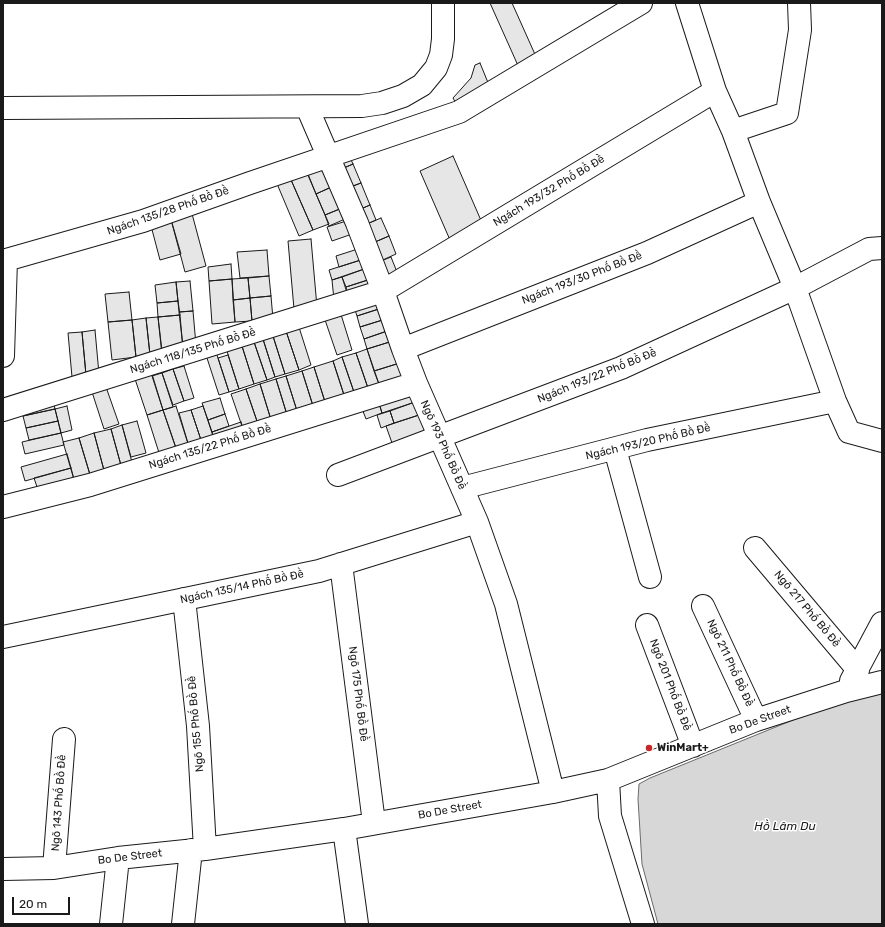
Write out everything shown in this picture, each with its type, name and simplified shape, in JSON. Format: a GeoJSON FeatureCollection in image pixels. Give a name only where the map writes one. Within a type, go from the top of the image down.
{"type":"FeatureCollection","features":[{"type":"Feature","properties":{"kind":"street"},"geometry":{"type":"LineString","coordinates":[[3,108],[306,107],[362,106],[382,103],[403,96],[422,85],[436,68],[441,55],[443,39],[443,3]]}},
{"type":"Feature","properties":{"kind":"street","name":"Ngách 135/28 Phố Bồ Đề"},"geometry":{"type":"LineString","coordinates":[[3,356],[6,260],[143,221],[459,112],[640,3]]}},
{"type":"Feature","properties":{"kind":"street"},"geometry":{"type":"LineString","coordinates":[[688,3],[715,91],[733,131],[759,202],[795,288],[835,401],[849,432],[882,441]]}},
{"type":"Feature","properties":{"kind":"street"},"geometry":{"type":"LineString","coordinates":[[733,131],[787,113],[800,30],[799,3]]}},
{"type":"Feature","properties":{"kind":"street","name":"Ngách 193/32 Phố Bồ Đề"},"geometry":{"type":"LineString","coordinates":[[383,291],[715,91]]}},
{"type":"Feature","properties":{"kind":"street","name":"Ngõ 193 Phố Bồ Đề"},"geometry":{"type":"LineString","coordinates":[[306,107],[357,223],[416,383],[477,522],[506,604],[553,792]]}},
{"type":"Feature","properties":{"kind":"street","name":"Ngách 193/30 Phố Bồ Đề"},"geometry":{"type":"LineString","coordinates":[[403,349],[647,253],[759,202]]}},
{"type":"Feature","properties":{"kind":"street","name":"Ngách 193/22 Phố Bồ Đề"},"geometry":{"type":"LineString","coordinates":[[338,475],[621,368],[795,288],[869,249],[882,248]]}},
{"type":"Feature","properties":{"kind":"street","name":"Ngách 118/135 Phố Bồ Đề"},"geometry":{"type":"LineString","coordinates":[[3,410],[383,291]]}},
{"type":"Feature","properties":{"kind":"street","name":"Ngách 135/22 Phố Bồ Đề"},"geometry":{"type":"LineString","coordinates":[[3,507],[90,485],[416,383]]}},
{"type":"Feature","properties":{"kind":"street","name":"Ngách 193/20 Phố Bồ Đề"},"geometry":{"type":"LineString","coordinates":[[462,488],[647,440],[835,401]]}},
{"type":"Feature","properties":{"kind":"street"},"geometry":{"type":"LineString","coordinates":[[615,449],[650,577]]}},
{"type":"Feature","properties":{"kind":"street","name":"Ngách 135/14 Phố Bồ Đề"},"geometry":{"type":"LineString","coordinates":[[3,638],[319,572],[477,522]]}},
{"type":"Feature","properties":{"kind":"street","name":"Ngõ 217 Phố Bồ Đề"},"geometry":{"type":"LineString","coordinates":[[755,548],[858,670]]}},
{"type":"Feature","properties":{"kind":"street","name":"Ngõ 175 Phố Bồ Đề"},"geometry":{"type":"LineString","coordinates":[[341,564],[374,823]]}},
{"type":"Feature","properties":{"kind":"street","name":"Ngõ 155 Phố Bồ Đề"},"geometry":{"type":"LineString","coordinates":[[183,924],[198,849],[198,726],[184,600]]}},
{"type":"Feature","properties":{"kind":"street","name":"Ngõ 211 Phố Bồ Đề"},"geometry":{"type":"LineString","coordinates":[[703,606],[756,720]]}},
{"type":"Feature","properties":{"kind":"street"},"geometry":{"type":"LineString","coordinates":[[846,691],[882,623]]}},
{"type":"Feature","properties":{"kind":"street","name":"Ngõ 201 Phố Bồ Đề"},"geometry":{"type":"LineString","coordinates":[[647,625],[693,746]]}},
{"type":"Feature","properties":{"kind":"street","name":"Bo De Street"},"geometry":{"type":"LineString","coordinates":[[3,869],[54,868],[118,858],[198,849],[344,828],[553,792],[608,780],[756,720],[846,691],[882,682]]}},
{"type":"Feature","properties":{"kind":"street","name":"Ngõ 143 Phố Bồ Đề"},"geometry":{"type":"LineString","coordinates":[[54,868],[64,739]]}},
{"type":"Feature","properties":{"kind":"street"},"geometry":{"type":"LineString","coordinates":[[608,780],[610,816],[635,923]]}},
{"type":"Feature","properties":{"kind":"street"},"geometry":{"type":"LineString","coordinates":[[344,828],[357,924]]}},
{"type":"Feature","properties":{"kind":"street"},"geometry":{"type":"LineString","coordinates":[[111,924],[118,858]]}},
{"type":"Feature","properties":{"kind":"water","name":"Hồ Lâm Du"},"geometry":{"type":"Polygon","coordinates":[[[882,689],[882,924],[658,924],[642,864],[638,799],[639,784],[650,778],[835,703],[882,689]]]}},
{"type":"Feature","properties":{"kind":"building"},"geometry":{"type":"Polygon","coordinates":[[[490,3],[512,3],[538,61],[520,70],[490,3]]]}},
{"type":"Feature","properties":{"kind":"building"},"geometry":{"type":"Polygon","coordinates":[[[480,63],[491,90],[459,109],[453,98],[471,78],[475,65],[480,63]]]}},
{"type":"Feature","properties":{"kind":"building"},"geometry":{"type":"Polygon","coordinates":[[[347,151],[353,164],[337,171],[347,151]]]}},
{"type":"Feature","properties":{"kind":"building"},"geometry":{"type":"Polygon","coordinates":[[[453,156],[483,225],[450,240],[420,171],[453,156]]]}},
{"type":"Feature","properties":{"kind":"building"},"geometry":{"type":"Polygon","coordinates":[[[353,164],[361,183],[345,189],[337,171],[353,164]]]}},
{"type":"Feature","properties":{"kind":"building"},"geometry":{"type":"Polygon","coordinates":[[[330,165],[338,184],[316,194],[308,174],[330,165]]]}},
{"type":"Feature","properties":{"kind":"building"},"geometry":{"type":"Polygon","coordinates":[[[304,166],[329,224],[313,230],[288,173],[304,166]]]}},
{"type":"Feature","properties":{"kind":"building"},"geometry":{"type":"Polygon","coordinates":[[[288,173],[313,230],[299,236],[275,179],[288,173]]]}},
{"type":"Feature","properties":{"kind":"building"},"geometry":{"type":"Polygon","coordinates":[[[361,183],[370,205],[354,212],[345,189],[361,183]]]}},
{"type":"Feature","properties":{"kind":"building"},"geometry":{"type":"Polygon","coordinates":[[[338,184],[347,206],[325,215],[316,194],[338,184]]]}},
{"type":"Feature","properties":{"kind":"building"},"geometry":{"type":"Polygon","coordinates":[[[370,205],[376,220],[360,227],[354,212],[370,205]]]}},
{"type":"Feature","properties":{"kind":"building"},"geometry":{"type":"Polygon","coordinates":[[[347,206],[352,216],[329,226],[325,215],[347,206]]]}},
{"type":"Feature","properties":{"kind":"building"},"geometry":{"type":"Polygon","coordinates":[[[191,210],[206,266],[185,272],[170,216],[191,210]]]}},
{"type":"Feature","properties":{"kind":"building"},"geometry":{"type":"Polygon","coordinates":[[[170,216],[181,254],[160,260],[150,222],[170,216]]]}},
{"type":"Feature","properties":{"kind":"building"},"geometry":{"type":"Polygon","coordinates":[[[381,218],[389,236],[368,245],[360,227],[381,218]]]}},
{"type":"Feature","properties":{"kind":"building"},"geometry":{"type":"Polygon","coordinates":[[[353,219],[358,232],[332,241],[327,227],[353,219]]]}},
{"type":"Feature","properties":{"kind":"building"},"geometry":{"type":"Polygon","coordinates":[[[389,236],[396,254],[376,263],[368,245],[389,236]]]}},
{"type":"Feature","properties":{"kind":"building"},"geometry":{"type":"Polygon","coordinates":[[[311,239],[317,307],[294,309],[288,241],[311,239]]]}},
{"type":"Feature","properties":{"kind":"building"},"geometry":{"type":"Polygon","coordinates":[[[364,247],[367,258],[339,267],[336,256],[364,247]]]}},
{"type":"Feature","properties":{"kind":"building"},"geometry":{"type":"Polygon","coordinates":[[[267,250],[269,276],[240,278],[237,252],[267,250]]]}},
{"type":"Feature","properties":{"kind":"building"},"geometry":{"type":"Polygon","coordinates":[[[391,257],[399,277],[384,284],[376,263],[391,257]]]}},
{"type":"Feature","properties":{"kind":"building"},"geometry":{"type":"Polygon","coordinates":[[[367,258],[370,267],[332,280],[329,270],[367,258]]]}},
{"type":"Feature","properties":{"kind":"building"},"geometry":{"type":"Polygon","coordinates":[[[231,264],[232,279],[209,281],[208,267],[231,264]]]}},
{"type":"Feature","properties":{"kind":"building"},"geometry":{"type":"Polygon","coordinates":[[[370,267],[374,278],[346,287],[342,277],[370,267]]]}},
{"type":"Feature","properties":{"kind":"building"},"geometry":{"type":"Polygon","coordinates":[[[269,276],[271,296],[250,298],[248,278],[269,276]]]}},
{"type":"Feature","properties":{"kind":"building"},"geometry":{"type":"Polygon","coordinates":[[[342,277],[349,299],[334,300],[332,280],[342,277]]]}},
{"type":"Feature","properties":{"kind":"building"},"geometry":{"type":"Polygon","coordinates":[[[248,278],[250,298],[233,300],[232,279],[248,278]]]}},
{"type":"Feature","properties":{"kind":"building"},"geometry":{"type":"Polygon","coordinates":[[[374,278],[377,290],[349,299],[346,287],[374,278]]]}},
{"type":"Feature","properties":{"kind":"building"},"geometry":{"type":"Polygon","coordinates":[[[232,279],[235,322],[212,324],[209,281],[232,279]]]}},
{"type":"Feature","properties":{"kind":"building"},"geometry":{"type":"Polygon","coordinates":[[[190,281],[193,311],[179,312],[176,282],[190,281]]]}},
{"type":"Feature","properties":{"kind":"building"},"geometry":{"type":"Polygon","coordinates":[[[176,282],[178,301],[157,303],[155,285],[176,282]]]}},
{"type":"Feature","properties":{"kind":"building"},"geometry":{"type":"Polygon","coordinates":[[[129,292],[132,320],[108,322],[105,294],[129,292]]]}},
{"type":"Feature","properties":{"kind":"building"},"geometry":{"type":"Polygon","coordinates":[[[381,294],[385,307],[357,316],[353,304],[381,294]]]}},
{"type":"Feature","properties":{"kind":"building"},"geometry":{"type":"Polygon","coordinates":[[[271,296],[273,319],[252,321],[250,298],[271,296]]]}},
{"type":"Feature","properties":{"kind":"building"},"geometry":{"type":"Polygon","coordinates":[[[250,298],[252,321],[235,322],[233,300],[250,298]]]}},
{"type":"Feature","properties":{"kind":"building"},"geometry":{"type":"Polygon","coordinates":[[[178,301],[180,315],[158,317],[157,303],[178,301]]]}},
{"type":"Feature","properties":{"kind":"building"},"geometry":{"type":"Polygon","coordinates":[[[385,307],[389,318],[360,327],[357,316],[385,307]]]}},
{"type":"Feature","properties":{"kind":"building"},"geometry":{"type":"Polygon","coordinates":[[[339,308],[352,350],[337,355],[323,314],[339,308]]]}},
{"type":"Feature","properties":{"kind":"building"},"geometry":{"type":"Polygon","coordinates":[[[193,311],[196,345],[183,347],[179,312],[193,311]]]}},
{"type":"Feature","properties":{"kind":"building"},"geometry":{"type":"Polygon","coordinates":[[[180,315],[183,349],[162,351],[158,317],[180,315]]]}},
{"type":"Feature","properties":{"kind":"building"},"geometry":{"type":"Polygon","coordinates":[[[158,317],[162,355],[150,355],[146,318],[158,317]]]}},
{"type":"Feature","properties":{"kind":"building"},"geometry":{"type":"Polygon","coordinates":[[[146,318],[150,355],[136,357],[132,320],[146,318]]]}},
{"type":"Feature","properties":{"kind":"building"},"geometry":{"type":"Polygon","coordinates":[[[389,318],[393,329],[364,339],[360,327],[389,318]]]}},
{"type":"Feature","properties":{"kind":"building"},"geometry":{"type":"Polygon","coordinates":[[[132,320],[136,357],[112,360],[108,322],[132,320]]]}},
{"type":"Feature","properties":{"kind":"building"},"geometry":{"type":"Polygon","coordinates":[[[298,324],[311,365],[299,370],[285,328],[298,324]]]}},
{"type":"Feature","properties":{"kind":"building"},"geometry":{"type":"Polygon","coordinates":[[[285,328],[299,370],[285,374],[272,333],[285,328]]]}},
{"type":"Feature","properties":{"kind":"building"},"geometry":{"type":"Polygon","coordinates":[[[393,329],[396,340],[367,349],[364,339],[393,329]]]}},
{"type":"Feature","properties":{"kind":"building"},"geometry":{"type":"Polygon","coordinates":[[[95,330],[99,374],[86,375],[82,332],[95,330]]]}},
{"type":"Feature","properties":{"kind":"building"},"geometry":{"type":"Polygon","coordinates":[[[82,332],[86,375],[72,377],[68,333],[82,332]]]}},
{"type":"Feature","properties":{"kind":"building"},"geometry":{"type":"Polygon","coordinates":[[[272,333],[285,374],[275,377],[262,336],[272,333]]]}},
{"type":"Feature","properties":{"kind":"building"},"geometry":{"type":"Polygon","coordinates":[[[262,336],[275,377],[267,380],[253,339],[262,336]]]}},
{"type":"Feature","properties":{"kind":"building"},"geometry":{"type":"Polygon","coordinates":[[[253,339],[267,380],[254,384],[241,343],[253,339]]]}},
{"type":"Feature","properties":{"kind":"building"},"geometry":{"type":"Polygon","coordinates":[[[396,340],[403,362],[374,371],[367,349],[396,340]]]}},
{"type":"Feature","properties":{"kind":"building"},"geometry":{"type":"Polygon","coordinates":[[[241,343],[254,384],[239,389],[226,348],[241,343]]]}},
{"type":"Feature","properties":{"kind":"building"},"geometry":{"type":"Polygon","coordinates":[[[367,349],[380,387],[369,391],[356,353],[367,349]]]}},
{"type":"Feature","properties":{"kind":"building"},"geometry":{"type":"Polygon","coordinates":[[[216,352],[229,392],[219,395],[206,355],[216,352]]]}},
{"type":"Feature","properties":{"kind":"building"},"geometry":{"type":"Polygon","coordinates":[[[356,353],[369,391],[355,395],[342,357],[356,353]]]}},
{"type":"Feature","properties":{"kind":"building"},"geometry":{"type":"Polygon","coordinates":[[[228,355],[239,389],[229,392],[218,358],[228,355]]]}},
{"type":"Feature","properties":{"kind":"building"},"geometry":{"type":"Polygon","coordinates":[[[342,357],[355,395],[345,398],[333,361],[342,357]]]}},
{"type":"Feature","properties":{"kind":"building"},"geometry":{"type":"Polygon","coordinates":[[[333,361],[345,398],[326,405],[314,367],[333,361]]]}},
{"type":"Feature","properties":{"kind":"building"},"geometry":{"type":"Polygon","coordinates":[[[403,362],[408,378],[380,387],[374,371],[403,362]]]}},
{"type":"Feature","properties":{"kind":"building"},"geometry":{"type":"Polygon","coordinates":[[[184,366],[194,398],[184,401],[173,369],[184,366]]]}},
{"type":"Feature","properties":{"kind":"building"},"geometry":{"type":"Polygon","coordinates":[[[314,367],[326,405],[314,409],[302,371],[314,367]]]}},
{"type":"Feature","properties":{"kind":"building"},"geometry":{"type":"Polygon","coordinates":[[[173,369],[184,401],[173,405],[162,373],[173,369]]]}},
{"type":"Feature","properties":{"kind":"building"},"geometry":{"type":"Polygon","coordinates":[[[302,371],[314,409],[298,414],[286,376],[302,371]]]}},
{"type":"Feature","properties":{"kind":"building"},"geometry":{"type":"Polygon","coordinates":[[[162,373],[173,407],[163,410],[152,376],[162,373]]]}},
{"type":"Feature","properties":{"kind":"building"},"geometry":{"type":"Polygon","coordinates":[[[152,374],[163,410],[147,415],[135,379],[152,374]]]}},
{"type":"Feature","properties":{"kind":"building"},"geometry":{"type":"Polygon","coordinates":[[[286,376],[298,414],[288,418],[276,379],[286,376]]]}},
{"type":"Feature","properties":{"kind":"building"},"geometry":{"type":"Polygon","coordinates":[[[276,379],[288,418],[272,423],[260,384],[276,379]]]}},
{"type":"Feature","properties":{"kind":"building"},"geometry":{"type":"Polygon","coordinates":[[[260,384],[272,423],[259,427],[246,389],[260,384]]]}},
{"type":"Feature","properties":{"kind":"building"},"geometry":{"type":"Polygon","coordinates":[[[106,387],[119,424],[104,429],[92,392],[106,387]]]}},
{"type":"Feature","properties":{"kind":"building"},"geometry":{"type":"Polygon","coordinates":[[[246,389],[259,427],[244,432],[231,394],[246,389]]]}},
{"type":"Feature","properties":{"kind":"building"},"geometry":{"type":"Polygon","coordinates":[[[411,389],[415,402],[382,413],[378,400],[411,389]]]}},
{"type":"Feature","properties":{"kind":"building"},"geometry":{"type":"Polygon","coordinates":[[[220,398],[225,414],[208,420],[202,403],[220,398]]]}},
{"type":"Feature","properties":{"kind":"building"},"geometry":{"type":"Polygon","coordinates":[[[53,399],[55,409],[23,416],[21,406],[53,399]]]}},
{"type":"Feature","properties":{"kind":"building"},"geometry":{"type":"Polygon","coordinates":[[[378,400],[382,413],[366,419],[361,406],[378,400]]]}},
{"type":"Feature","properties":{"kind":"building"},"geometry":{"type":"Polygon","coordinates":[[[415,402],[419,415],[394,423],[390,411],[415,402]]]}},
{"type":"Feature","properties":{"kind":"building"},"geometry":{"type":"Polygon","coordinates":[[[67,406],[72,430],[61,433],[55,409],[67,406]]]}},
{"type":"Feature","properties":{"kind":"building"},"geometry":{"type":"Polygon","coordinates":[[[176,406],[190,450],[178,454],[163,410],[176,406]]]}},
{"type":"Feature","properties":{"kind":"building"},"geometry":{"type":"Polygon","coordinates":[[[203,406],[215,442],[203,446],[191,410],[203,406]]]}},
{"type":"Feature","properties":{"kind":"building"},"geometry":{"type":"Polygon","coordinates":[[[55,409],[58,421],[26,428],[23,416],[55,409]]]}},
{"type":"Feature","properties":{"kind":"building"},"geometry":{"type":"Polygon","coordinates":[[[163,410],[178,454],[161,459],[147,415],[163,410]]]}},
{"type":"Feature","properties":{"kind":"building"},"geometry":{"type":"Polygon","coordinates":[[[191,410],[203,446],[190,450],[179,413],[191,410]]]}},
{"type":"Feature","properties":{"kind":"building"},"geometry":{"type":"Polygon","coordinates":[[[390,411],[394,423],[381,428],[377,415],[390,411]]]}},
{"type":"Feature","properties":{"kind":"building"},"geometry":{"type":"Polygon","coordinates":[[[225,414],[229,426],[212,432],[208,420],[225,414]]]}},
{"type":"Feature","properties":{"kind":"building"},"geometry":{"type":"Polygon","coordinates":[[[419,415],[425,432],[392,443],[386,426],[419,415]]]}},
{"type":"Feature","properties":{"kind":"building"},"geometry":{"type":"Polygon","coordinates":[[[58,421],[61,433],[29,440],[26,428],[58,421]]]}},
{"type":"Feature","properties":{"kind":"building"},"geometry":{"type":"Polygon","coordinates":[[[137,421],[146,453],[131,457],[122,425],[137,421]]]}},
{"type":"Feature","properties":{"kind":"building"},"geometry":{"type":"Polygon","coordinates":[[[241,422],[244,432],[215,442],[212,432],[241,422]]]}},
{"type":"Feature","properties":{"kind":"building"},"geometry":{"type":"Polygon","coordinates":[[[122,425],[133,466],[122,469],[111,429],[122,425]]]}},
{"type":"Feature","properties":{"kind":"building"},"geometry":{"type":"Polygon","coordinates":[[[111,429],[122,469],[105,474],[94,433],[111,429]]]}},
{"type":"Feature","properties":{"kind":"building"},"geometry":{"type":"Polygon","coordinates":[[[61,433],[64,445],[25,454],[22,442],[61,433]]]}},
{"type":"Feature","properties":{"kind":"building"},"geometry":{"type":"Polygon","coordinates":[[[94,433],[105,474],[91,478],[79,438],[94,433]]]}},
{"type":"Feature","properties":{"kind":"building"},"geometry":{"type":"Polygon","coordinates":[[[79,438],[91,478],[75,483],[63,442],[79,438]]]}},
{"type":"Feature","properties":{"kind":"building"},"geometry":{"type":"Polygon","coordinates":[[[67,454],[71,468],[25,481],[21,467],[67,454]]]}},
{"type":"Feature","properties":{"kind":"building"},"geometry":{"type":"Polygon","coordinates":[[[71,468],[75,483],[39,493],[34,478],[71,468]]]}},
{"type":"Feature","properties":{"kind":"place","name":"WinMart+"},"geometry":{"type":"Point","coordinates":[649,748]}}]}
